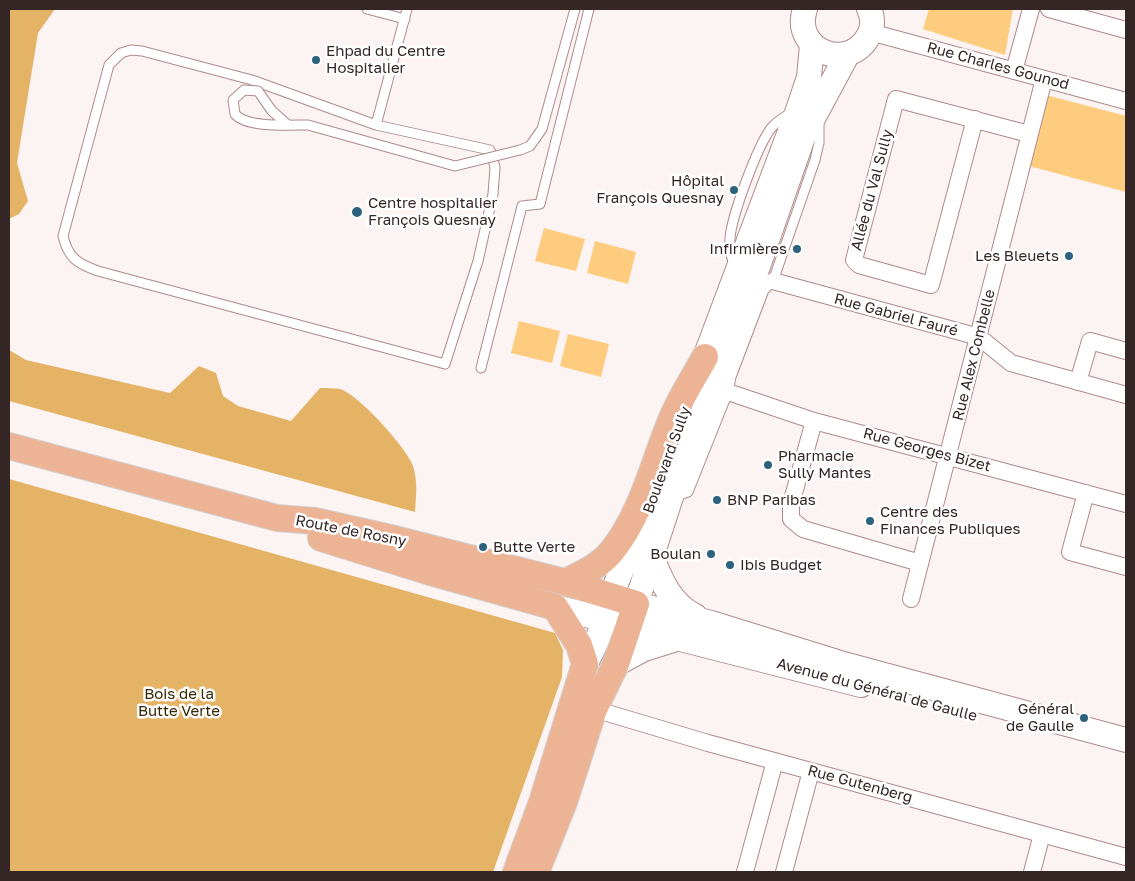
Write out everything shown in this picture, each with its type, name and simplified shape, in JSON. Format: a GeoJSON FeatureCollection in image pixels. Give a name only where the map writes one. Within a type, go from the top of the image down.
{"type":"FeatureCollection","features":[{"type":"Feature","properties":{"kind":"main road"},"geometry":{"type":"LineString","coordinates":[[565,582],[589,571],[603,560],[617,544],[635,511],[673,416],[705,357]]}},
{"type":"Feature","properties":{"kind":"main road"},"geometry":{"type":"LineString","coordinates":[[9,446],[277,518]]}},
{"type":"Feature","properties":{"kind":"main road","name":"Route de Rosny"},"geometry":{"type":"LineString","coordinates":[[277,518],[315,521],[366,532],[565,582],[620,611]]}},
{"type":"Feature","properties":{"kind":"main road","name":"Route de Rosny"},"geometry":{"type":"LineString","coordinates":[[277,518],[324,539],[430,572],[555,607]]}},
{"type":"Feature","properties":{"kind":"main road"},"geometry":{"type":"LineString","coordinates":[[555,607],[576,639],[585,664]]}},
{"type":"Feature","properties":{"kind":"main road","name":"Boulevard Sully"},"geometry":{"type":"LineString","coordinates":[[536,872],[564,802],[594,709],[616,664],[620,611]]}},
{"type":"Feature","properties":{"kind":"main road","name":"Boulevard Sully"},"geometry":{"type":"LineString","coordinates":[[516,872],[542,802],[585,664]]}},
{"type":"Feature","properties":{"kind":"street"},"geometry":{"type":"LineString","coordinates":[[800,9],[803,29],[812,45],[828,55],[847,55]]}},
{"type":"Feature","properties":{"kind":"street"},"geometry":{"type":"LineString","coordinates":[[1014,70],[1031,9]]}},
{"type":"Feature","properties":{"kind":"street"},"geometry":{"type":"LineString","coordinates":[[1049,9],[1126,30]]}},
{"type":"Feature","properties":{"kind":"street","name":"Rue Charles Gounod"},"geometry":{"type":"LineString","coordinates":[[870,20],[1014,70],[1126,101]]}},
{"type":"Feature","properties":{"kind":"street","name":"Boulevard Sully"},"geometry":{"type":"LineString","coordinates":[[807,109],[847,55],[861,46],[870,20]]}},
{"type":"Feature","properties":{"kind":"street","name":"Boulevard Sully"},"geometry":{"type":"LineString","coordinates":[[585,664],[620,611],[652,557],[671,497],[754,276],[807,109],[812,45]]}},
{"type":"Feature","properties":{"kind":"street","name":"Rue Alex Combelle"},"geometry":{"type":"LineString","coordinates":[[911,599],[1044,79]]}},
{"type":"Feature","properties":{"kind":"street","name":"Allée du Val Sully"},"geometry":{"type":"LineString","coordinates":[[975,119],[931,286],[859,265],[854,260],[896,99],[975,119],[1029,134]]}},
{"type":"Feature","properties":{"kind":"street","name":"Boulevard Sully"},"geometry":{"type":"LineString","coordinates":[[620,611],[648,512],[705,357],[754,276]]}},
{"type":"Feature","properties":{"kind":"street","name":"Rue Gabriel Fauré"},"geometry":{"type":"LineString","coordinates":[[754,276],[979,337],[1011,363],[1126,395]]}},
{"type":"Feature","properties":{"kind":"street"},"geometry":{"type":"LineString","coordinates":[[1078,382],[1090,342],[1126,351]]}},
{"type":"Feature","properties":{"kind":"street","name":"Rue Georges Bizet"},"geometry":{"type":"LineString","coordinates":[[728,392],[814,421],[1126,504]]}},
{"type":"Feature","properties":{"kind":"street"},"geometry":{"type":"LineString","coordinates":[[814,421],[791,504],[791,519],[803,529],[920,563]]}},
{"type":"Feature","properties":{"kind":"street"},"geometry":{"type":"LineString","coordinates":[[1086,493],[1070,552],[1126,567]]}},
{"type":"Feature","properties":{"kind":"street"},"geometry":{"type":"LineString","coordinates":[[652,557],[661,580],[678,604],[684,611],[705,622]]}},
{"type":"Feature","properties":{"kind":"street","name":"Route de Rosny"},"geometry":{"type":"LineString","coordinates":[[555,607],[620,611]]}},
{"type":"Feature","properties":{"kind":"street","name":"Avenue du Général de Gaulle"},"geometry":{"type":"LineString","coordinates":[[620,611],[705,622],[840,662],[1126,740]]}},
{"type":"Feature","properties":{"kind":"street","name":"Avenue du Général de Gaulle"},"geometry":{"type":"LineString","coordinates":[[620,611],[676,638],[836,678],[1126,757]]}},
{"type":"Feature","properties":{"kind":"street"},"geometry":{"type":"LineString","coordinates":[[616,664],[644,649],[676,638]]}},
{"type":"Feature","properties":{"kind":"street","name":"Rue Gutenberg"},"geometry":{"type":"LineString","coordinates":[[594,709],[775,761],[1126,857]]}},
{"type":"Feature","properties":{"kind":"street"},"geometry":{"type":"LineString","coordinates":[[745,872],[775,761]]}},
{"type":"Feature","properties":{"kind":"street"},"geometry":{"type":"LineString","coordinates":[[784,872],[811,771]]}},
{"type":"Feature","properties":{"kind":"street"},"geometry":{"type":"LineString","coordinates":[[1032,872],[1042,834]]}},
{"type":"Feature","properties":{"kind":"lane"},"geometry":{"type":"LineString","coordinates":[[367,9],[405,19]]}},
{"type":"Feature","properties":{"kind":"lane"},"geometry":{"type":"LineString","coordinates":[[376,126],[407,9]]}},
{"type":"Feature","properties":{"kind":"lane"},"geometry":{"type":"LineString","coordinates":[[288,125],[272,111],[258,91],[244,90],[233,100],[235,114],[244,122],[288,125],[308,125],[454,166],[530,146],[542,129],[576,9]]}},
{"type":"Feature","properties":{"kind":"lane"},"geometry":{"type":"LineString","coordinates":[[481,368],[522,206],[540,204],[590,9]]}},
{"type":"Feature","properties":{"kind":"lane"},"geometry":{"type":"LineString","coordinates":[[142,51],[252,80],[376,126],[490,150],[495,167],[493,194],[478,261],[445,364],[98,271],[81,265],[71,258],[66,249],[63,236],[108,65],[121,52],[142,51]]}},
{"type":"Feature","properties":{"kind":"lane","name":"Boulevard Sully"},"geometry":{"type":"LineString","coordinates":[[671,497],[688,492],[728,392],[731,377],[764,290],[754,276],[784,244],[819,144],[820,124],[807,109]]}},
{"type":"Feature","properties":{"kind":"lane"},"geometry":{"type":"LineString","coordinates":[[754,276],[784,244]]}},
{"type":"Feature","properties":{"kind":"shaded area"},"geometry":{"type":"Polygon","coordinates":[[[929,9],[1013,9],[1005,55],[923,29],[929,9]]]}},
{"type":"Feature","properties":{"kind":"shaded area"},"geometry":{"type":"Polygon","coordinates":[[[1046,95],[1126,116],[1126,192],[1029,166],[1046,95]]]}},
{"type":"Feature","properties":{"kind":"shaded area"},"geometry":{"type":"Polygon","coordinates":[[[544,228],[585,239],[576,271],[535,261],[544,228]]]}},
{"type":"Feature","properties":{"kind":"shaded area"},"geometry":{"type":"Polygon","coordinates":[[[595,241],[636,252],[628,284],[587,273],[595,241]]]}},
{"type":"Feature","properties":{"kind":"shaded area"},"geometry":{"type":"Polygon","coordinates":[[[519,321],[560,331],[552,363],[511,353],[519,321]]]}},
{"type":"Feature","properties":{"kind":"shaded area"},"geometry":{"type":"Polygon","coordinates":[[[568,334],[609,344],[601,377],[560,366],[568,334]]]}},
{"type":"Feature","properties":{"kind":"green space"},"geometry":{"type":"Polygon","coordinates":[[[9,9],[55,9],[38,33],[17,163],[28,201],[19,214],[9,219],[9,9]]]}},
{"type":"Feature","properties":{"kind":"green space"},"geometry":{"type":"Polygon","coordinates":[[[9,350],[26,360],[170,393],[199,366],[216,373],[223,396],[238,406],[291,421],[320,388],[340,389],[358,401],[381,423],[409,458],[416,478],[415,512],[9,401],[9,350]]]}},
{"type":"Feature","properties":{"kind":"green space","name":"Bois de la Butte Verte"},"geometry":{"type":"Polygon","coordinates":[[[9,479],[555,633],[563,650],[562,677],[493,872],[9,872],[9,479]]]}},
{"type":"Feature","properties":{"kind":"place","name":"Ehpad du Centre Hospitalier"},"geometry":{"type":"Point","coordinates":[316,60]}},
{"type":"Feature","properties":{"kind":"place","name":"Hôpital François Quesnay"},"geometry":{"type":"Point","coordinates":[734,190]}},
{"type":"Feature","properties":{"kind":"place","name":"Centre hospitalier François Quesnay"},"geometry":{"type":"Point","coordinates":[357,212]}},
{"type":"Feature","properties":{"kind":"place","name":"Infirmières"},"geometry":{"type":"Point","coordinates":[797,249]}},
{"type":"Feature","properties":{"kind":"place","name":"Les Bleuets"},"geometry":{"type":"Point","coordinates":[1069,256]}},
{"type":"Feature","properties":{"kind":"place","name":"Pharmacie Sully Mantes"},"geometry":{"type":"Point","coordinates":[768,465]}},
{"type":"Feature","properties":{"kind":"place","name":"BNP Paribas"},"geometry":{"type":"Point","coordinates":[717,500]}},
{"type":"Feature","properties":{"kind":"place","name":"Centre des Finances Publiques"},"geometry":{"type":"Point","coordinates":[870,521]}},
{"type":"Feature","properties":{"kind":"place","name":"Butte Verte"},"geometry":{"type":"Point","coordinates":[483,547]}},
{"type":"Feature","properties":{"kind":"place","name":"Boulan"},"geometry":{"type":"Point","coordinates":[711,554]}},
{"type":"Feature","properties":{"kind":"place","name":"Ibis Budget"},"geometry":{"type":"Point","coordinates":[730,565]}},
{"type":"Feature","properties":{"kind":"place","name":"Général de Gaulle"},"geometry":{"type":"Point","coordinates":[1084,718]}}]}
